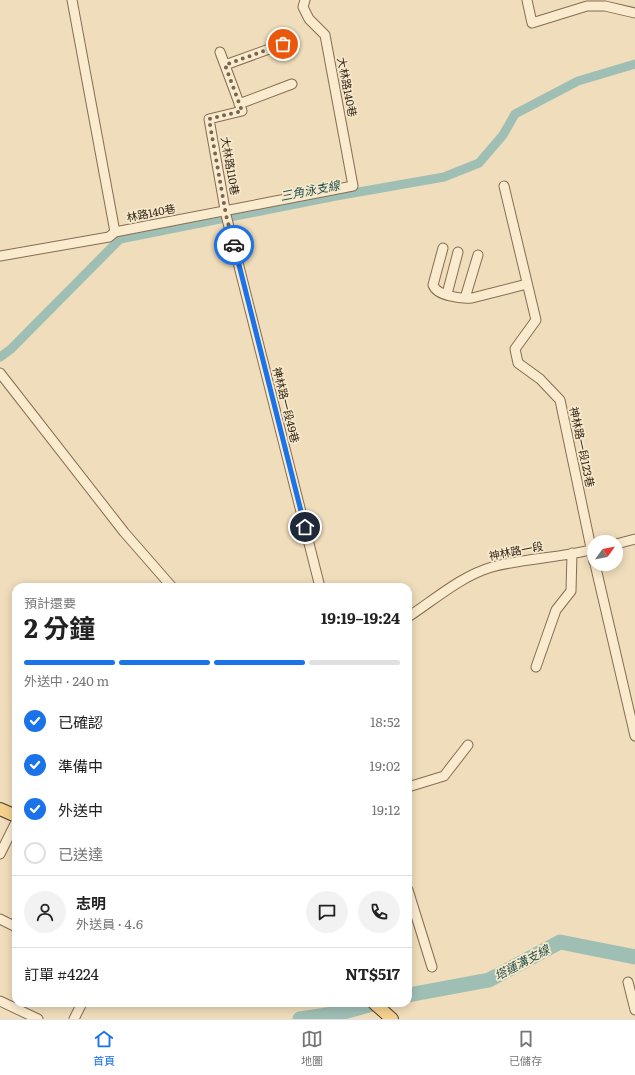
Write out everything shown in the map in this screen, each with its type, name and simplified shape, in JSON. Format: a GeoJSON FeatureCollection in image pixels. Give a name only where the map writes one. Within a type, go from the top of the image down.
{"type":"FeatureCollection","features":[{"type":"Feature","properties":{"kind":"main road"},"geometry":{"type":"LineString","coordinates":[[0,809],[12,814]]}},
{"type":"Feature","properties":{"kind":"main road"},"geometry":{"type":"LineString","coordinates":[[379,1007],[392,1019]]}},
{"type":"Feature","properties":{"kind":"street","name":"林路140巷"},"geometry":{"type":"LineString","coordinates":[[72,0],[115,232],[225,213],[353,186]]}},
{"type":"Feature","properties":{"kind":"street","name":"大林路140巷"},"geometry":{"type":"LineString","coordinates":[[305,0],[303,7],[309,19],[324,35],[353,186]]}},
{"type":"Feature","properties":{"kind":"street"},"geometry":{"type":"LineString","coordinates":[[528,0],[532,23],[587,6],[605,6],[635,13]]}},
{"type":"Feature","properties":{"kind":"street"},"geometry":{"type":"LineString","coordinates":[[225,65],[283,44]]}},
{"type":"Feature","properties":{"kind":"street"},"geometry":{"type":"LineString","coordinates":[[220,52],[239,104]]}},
{"type":"Feature","properties":{"kind":"street","name":"大林路110巷"},"geometry":{"type":"LineString","coordinates":[[225,213],[209,119],[242,111],[239,104],[292,84]]}},
{"type":"Feature","properties":{"kind":"street","name":"神林路一段123巷"},"geometry":{"type":"LineString","coordinates":[[504,186],[536,320],[515,349],[518,363],[540,379],[560,400],[590,535]]}},
{"type":"Feature","properties":{"kind":"street","name":"神林路一段49巷"},"geometry":{"type":"LineString","coordinates":[[225,213],[319,583]]}},
{"type":"Feature","properties":{"kind":"street"},"geometry":{"type":"LineString","coordinates":[[0,256],[110,236],[115,232]]}},
{"type":"Feature","properties":{"kind":"street"},"geometry":{"type":"LineString","coordinates":[[443,248],[433,285],[438,292],[465,298],[527,284]]}},
{"type":"Feature","properties":{"kind":"street"},"geometry":{"type":"LineString","coordinates":[[447,294],[458,252]]}},
{"type":"Feature","properties":{"kind":"street"},"geometry":{"type":"LineString","coordinates":[[465,298],[478,255]]}},
{"type":"Feature","properties":{"kind":"street"},"geometry":{"type":"LineString","coordinates":[[0,373],[124,532],[169,583]]}},
{"type":"Feature","properties":{"kind":"street"},"geometry":{"type":"LineString","coordinates":[[623,542],[635,539]]}},
{"type":"Feature","properties":{"kind":"street","name":"神林路一段"},"geometry":{"type":"LineString","coordinates":[[412,615],[460,582],[491,567],[587,551]]}},
{"type":"Feature","properties":{"kind":"street"},"geometry":{"type":"LineString","coordinates":[[536,667],[556,610],[571,591],[572,553]]}},
{"type":"Feature","properties":{"kind":"street","name":"神林路一段123巷"},"geometry":{"type":"LineString","coordinates":[[596,571],[635,736]]}},
{"type":"Feature","properties":{"kind":"street"},"geometry":{"type":"LineString","coordinates":[[412,786],[444,776],[468,746]]}},
{"type":"Feature","properties":{"kind":"street"},"geometry":{"type":"LineString","coordinates":[[0,854],[12,830]]}},
{"type":"Feature","properties":{"kind":"street"},"geometry":{"type":"LineString","coordinates":[[412,903],[432,968]]}},
{"type":"Feature","properties":{"kind":"street"},"geometry":{"type":"LineString","coordinates":[[0,919],[12,925]]}},
{"type":"Feature","properties":{"kind":"street"},"geometry":{"type":"LineString","coordinates":[[628,982],[635,1010]]}},
{"type":"Feature","properties":{"kind":"street"},"geometry":{"type":"LineString","coordinates":[[0,1001],[12,1007]]}},
{"type":"Feature","properties":{"kind":"street"},"geometry":{"type":"LineString","coordinates":[[13,1007],[38,1019]]}},
{"type":"Feature","properties":{"kind":"street"},"geometry":{"type":"LineString","coordinates":[[74,1019],[80,1007]]}},
{"type":"Feature","properties":{"kind":"waterway","name":"三角泳支線"},"geometry":{"type":"LineString","coordinates":[[0,357],[11,349],[120,239],[336,196],[444,177],[479,163],[503,135],[515,114],[578,81],[635,64]]}},
{"type":"Feature","properties":{"kind":"waterway","name":"塔蓮溝支線"},"geometry":{"type":"LineString","coordinates":[[412,994],[489,980],[560,942],[635,957]]}},
{"type":"Feature","properties":{"kind":"waterway","name":"塔蓮溝支線"},"geometry":{"type":"LineString","coordinates":[[300,1019],[340,1013],[362,1007]]}},
{"type":"Feature","properties":{"kind":"way so far"},"geometry":{"type":"LineString","coordinates":[[234,245],[226,215],[209,119],[242,111],[225,65],[283,44]]}},
{"type":"Feature","properties":{"kind":"route"},"geometry":{"type":"LineString","coordinates":[[234,245],[305,527]]}}]}
